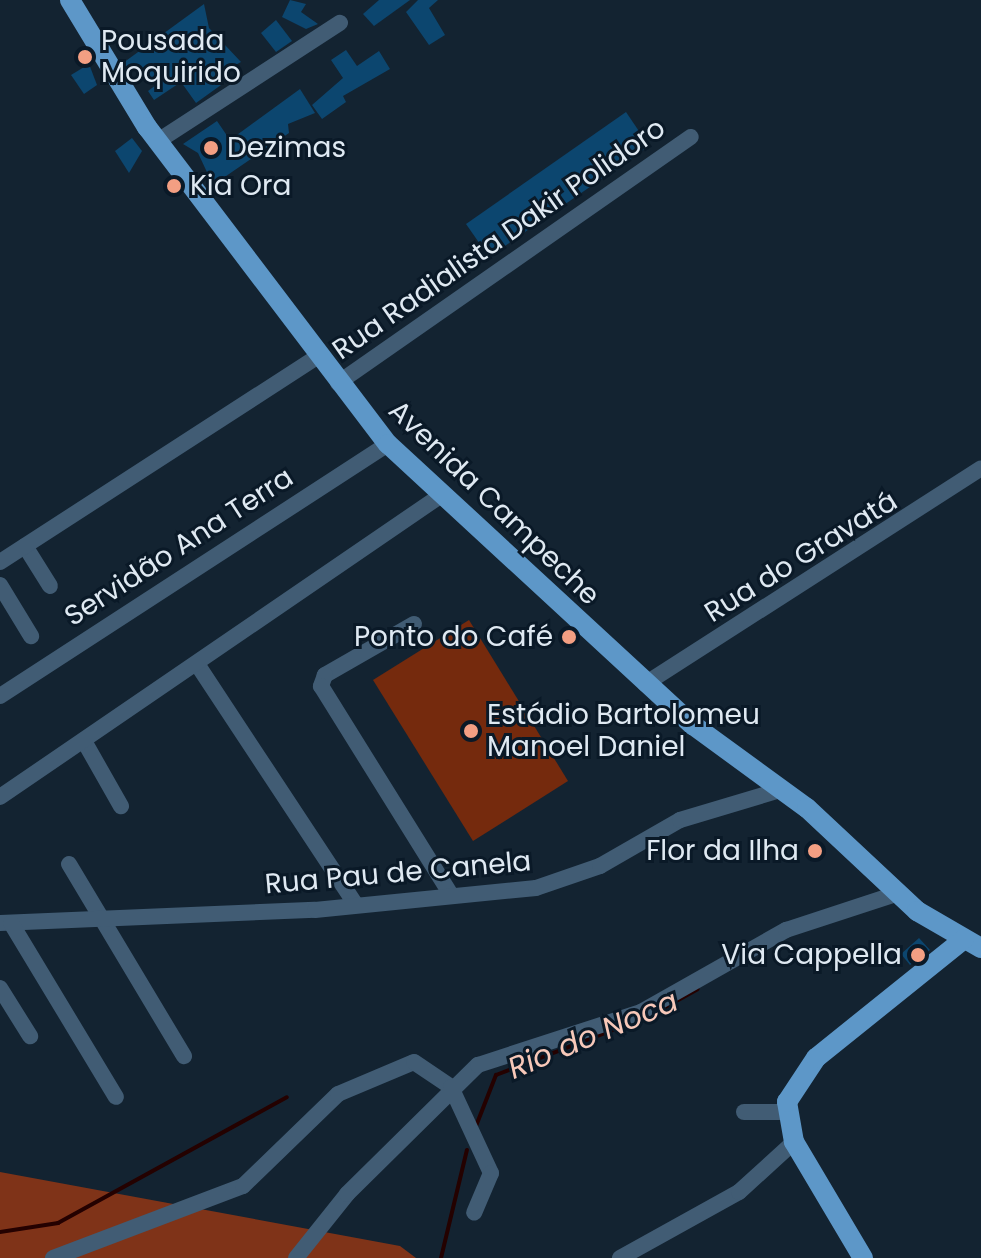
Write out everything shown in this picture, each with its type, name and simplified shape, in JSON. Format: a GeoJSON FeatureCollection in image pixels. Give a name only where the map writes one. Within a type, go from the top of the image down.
{"type":"FeatureCollection","features":[{"type":"Feature","properties":{"kind":"main road","name":"Avenida Campeche"},"geometry":{"type":"LineString","coordinates":[[70,0],[158,141],[338,383],[388,444],[440,496],[645,684],[780,790],[896,894],[976,944]]}},
{"type":"Feature","properties":{"kind":"main road"},"geometry":{"type":"LineString","coordinates":[[863,1258],[794,1142],[786,1112],[805,1069],[976,944]]}},
{"type":"Feature","properties":{"kind":"street"},"geometry":{"type":"LineString","coordinates":[[158,141],[340,23]]}},
{"type":"Feature","properties":{"kind":"street","name":"Rua Radialista Dakir Polidoro"},"geometry":{"type":"LineString","coordinates":[[338,383],[691,137]]}},
{"type":"Feature","properties":{"kind":"street"},"geometry":{"type":"LineString","coordinates":[[0,562],[318,356]]}},
{"type":"Feature","properties":{"kind":"street","name":"Servidão Ana Terra"},"geometry":{"type":"LineString","coordinates":[[0,696],[388,444]]}},
{"type":"Feature","properties":{"kind":"street","name":"Rua do Gravatá"},"geometry":{"type":"LineString","coordinates":[[645,684],[981,468]]}},
{"type":"Feature","properties":{"kind":"street"},"geometry":{"type":"LineString","coordinates":[[0,797],[199,667],[314,578],[440,496]]}},
{"type":"Feature","properties":{"kind":"street"},"geometry":{"type":"LineString","coordinates":[[25,546],[50,586]]}},
{"type":"Feature","properties":{"kind":"street"},"geometry":{"type":"LineString","coordinates":[[0,585],[31,636]]}},
{"type":"Feature","properties":{"kind":"street"},"geometry":{"type":"LineString","coordinates":[[414,624],[325,675],[321,686],[451,895]]}},
{"type":"Feature","properties":{"kind":"street"},"geometry":{"type":"LineString","coordinates":[[199,667],[356,905]]}},
{"type":"Feature","properties":{"kind":"street"},"geometry":{"type":"LineString","coordinates":[[84,741],[121,806]]}},
{"type":"Feature","properties":{"kind":"street","name":"Rua Pau de Canela"},"geometry":{"type":"LineString","coordinates":[[6,923],[356,905],[554,883],[680,820],[780,790]]}},
{"type":"Feature","properties":{"kind":"street"},"geometry":{"type":"LineString","coordinates":[[69,864],[184,1056]]}},
{"type":"Feature","properties":{"kind":"street"},"geometry":{"type":"LineString","coordinates":[[296,1258],[451,1087],[500,1055],[662,1003],[797,925],[896,894]]}},
{"type":"Feature","properties":{"kind":"street"},"geometry":{"type":"LineString","coordinates":[[6,923],[116,1097]]}},
{"type":"Feature","properties":{"kind":"street"},"geometry":{"type":"LineString","coordinates":[[0,988],[30,1036]]}},
{"type":"Feature","properties":{"kind":"street"},"geometry":{"type":"LineString","coordinates":[[53,1258],[243,1186],[353,1085],[414,1062],[451,1087],[491,1173],[474,1213]]}},
{"type":"Feature","properties":{"kind":"street"},"geometry":{"type":"LineString","coordinates":[[744,1112],[786,1112]]}},
{"type":"Feature","properties":{"kind":"street"},"geometry":{"type":"LineString","coordinates":[[620,1258],[739,1192],[794,1142]]}},
{"type":"Feature","properties":{"kind":"shaded area","name":"Estádio Bartolomeu Manoel Daniel"},"geometry":{"type":"Polygon","coordinates":[[[469,620],[568,781],[473,841],[373,680],[469,620]]]}},
{"type":"Feature","properties":{"kind":"shaded area"},"geometry":{"type":"Polygon","coordinates":[[[0,1172],[400,1246],[416,1258],[0,1258],[0,1172]]]}},
{"type":"Feature","properties":{"kind":"building"},"geometry":{"type":"Polygon","coordinates":[[[290,0],[306,4],[301,12],[318,24],[306,29],[282,17],[290,0]]]}},
{"type":"Feature","properties":{"kind":"building"},"geometry":{"type":"Polygon","coordinates":[[[379,0],[410,0],[374,26],[363,14],[379,0]]]}},
{"type":"Feature","properties":{"kind":"building"},"geometry":{"type":"Polygon","coordinates":[[[418,0],[438,0],[429,8],[445,35],[429,45],[406,12],[418,0]]]}},
{"type":"Feature","properties":{"kind":"building"},"geometry":{"type":"Polygon","coordinates":[[[204,4],[209,28],[241,62],[215,76],[221,85],[196,103],[181,82],[154,100],[148,91],[156,85],[144,68],[128,71],[123,63],[204,4]]]}},
{"type":"Feature","properties":{"kind":"building"},"geometry":{"type":"Polygon","coordinates":[[[276,20],[292,41],[276,52],[261,33],[276,20]]]}},
{"type":"Feature","properties":{"kind":"building"},"geometry":{"type":"Polygon","coordinates":[[[346,50],[357,66],[379,51],[390,69],[343,96],[346,102],[322,119],[312,105],[343,78],[331,60],[346,50]]]}},
{"type":"Feature","properties":{"kind":"building"},"geometry":{"type":"Polygon","coordinates":[[[89,64],[97,85],[84,94],[71,75],[89,64]]]}},
{"type":"Feature","properties":{"kind":"building"},"geometry":{"type":"Polygon","coordinates":[[[300,89],[315,113],[288,124],[289,133],[213,185],[198,153],[183,144],[217,121],[230,140],[300,89]]]}},
{"type":"Feature","properties":{"kind":"building"},"geometry":{"type":"Polygon","coordinates":[[[626,112],[649,146],[489,257],[466,224],[626,112]]]}},
{"type":"Feature","properties":{"kind":"building"},"geometry":{"type":"Polygon","coordinates":[[[132,138],[142,151],[129,173],[115,151],[132,138]]]}},
{"type":"Feature","properties":{"kind":"building","name":"Via Cappella"},"geometry":{"type":"Polygon","coordinates":[[[919,938],[930,950],[910,965],[901,954],[919,938]]]}},
{"type":"Feature","properties":{"kind":"waterway","name":"Rio do Noca"},"geometry":{"type":"LineString","coordinates":[[653,1014],[698,989]]}},
{"type":"Feature","properties":{"kind":"waterway","name":"Rio do Noca"},"geometry":{"type":"LineString","coordinates":[[476,1126],[496,1075],[623,1026]]}},
{"type":"Feature","properties":{"kind":"waterway"},"geometry":{"type":"LineString","coordinates":[[0,1232],[58,1223],[287,1097]]}},
{"type":"Feature","properties":{"kind":"waterway","name":"Rio do Noca"},"geometry":{"type":"LineString","coordinates":[[441,1258],[467,1150]]}},
{"type":"Feature","properties":{"kind":"place","name":"Pousada Moquirido"},"geometry":{"type":"Point","coordinates":[85,57]}},
{"type":"Feature","properties":{"kind":"place","name":"Dezimas"},"geometry":{"type":"Point","coordinates":[211,148]}},
{"type":"Feature","properties":{"kind":"place","name":"Kia Ora"},"geometry":{"type":"Point","coordinates":[174,186]}},
{"type":"Feature","properties":{"kind":"place","name":"Ponto do Café"},"geometry":{"type":"Point","coordinates":[569,637]}},
{"type":"Feature","properties":{"kind":"place","name":"Estádio Bartolomeu Manoel Daniel"},"geometry":{"type":"Point","coordinates":[471,731]}},
{"type":"Feature","properties":{"kind":"place","name":"Flor da Ilha"},"geometry":{"type":"Point","coordinates":[815,851]}},
{"type":"Feature","properties":{"kind":"place","name":"Via Cappella"},"geometry":{"type":"Point","coordinates":[918,955]}}]}
